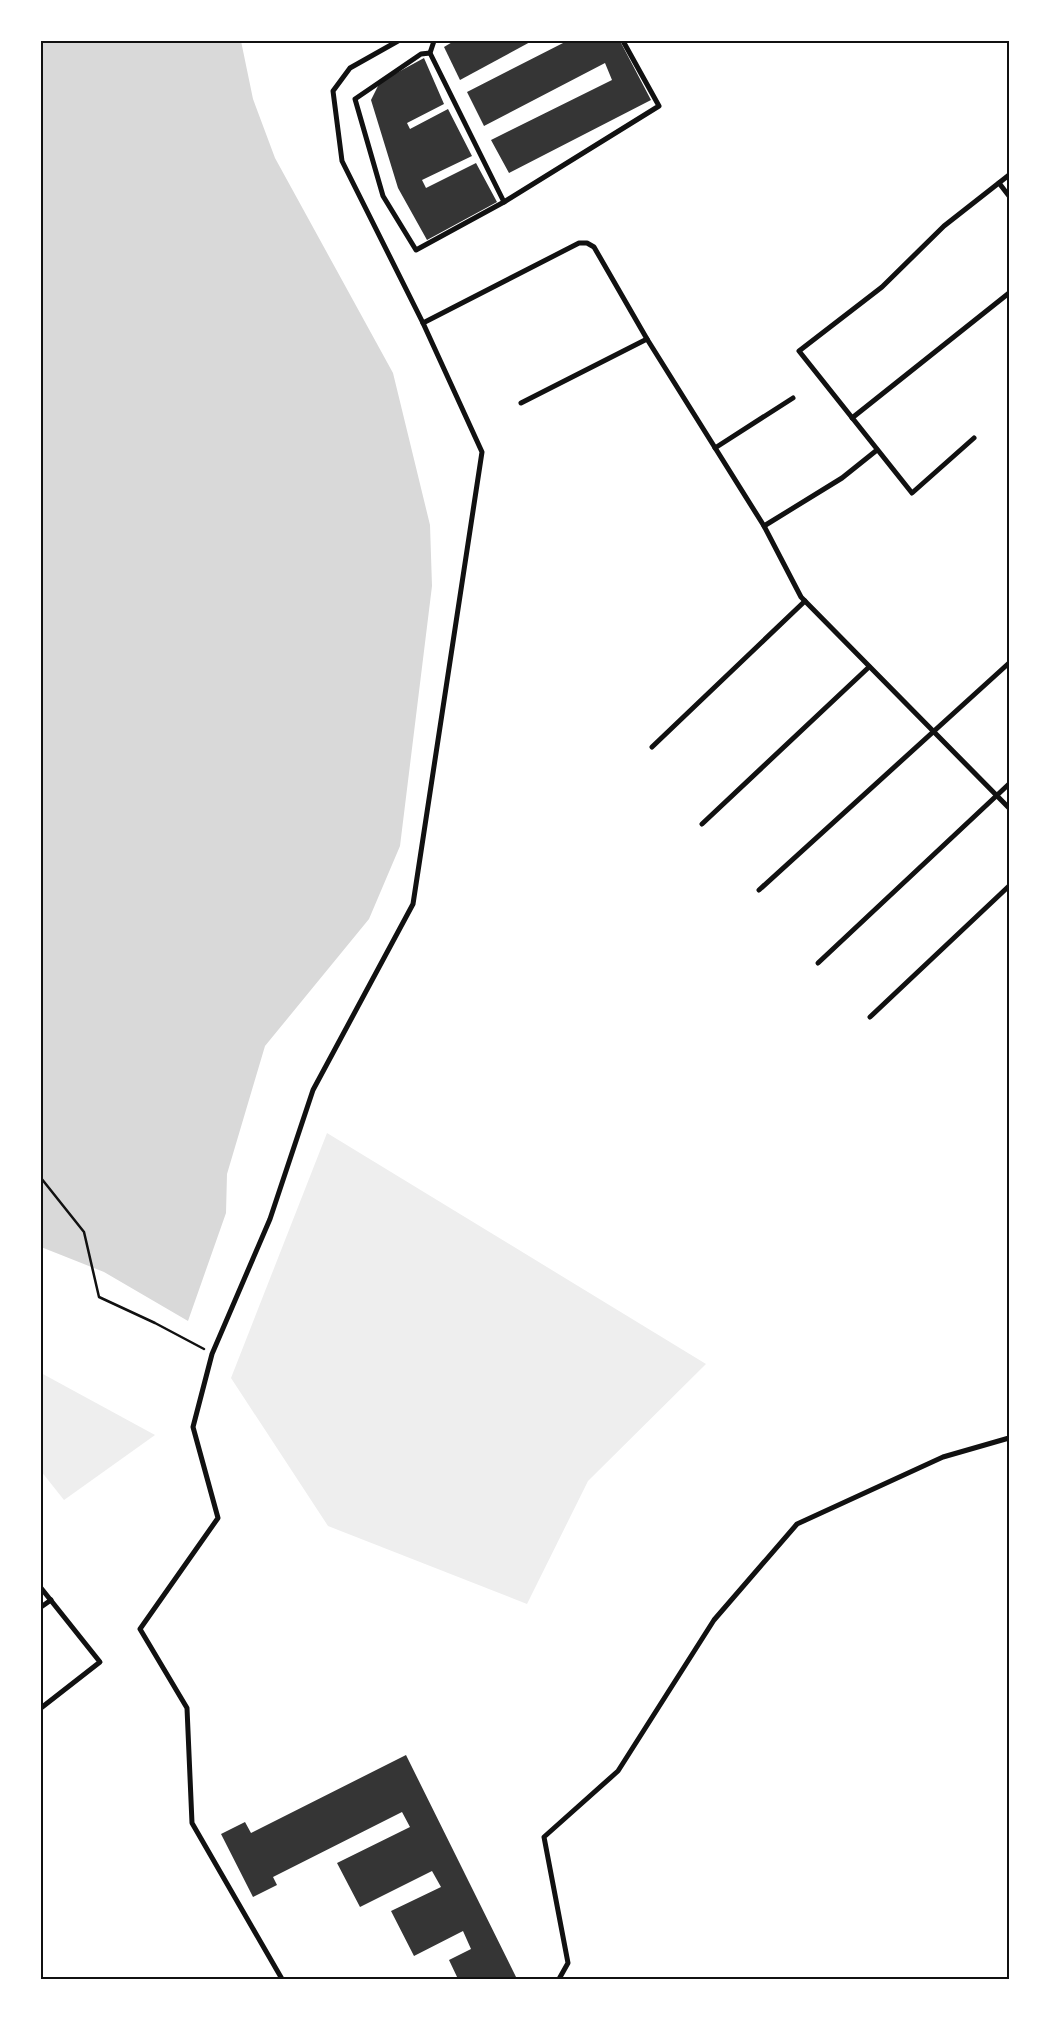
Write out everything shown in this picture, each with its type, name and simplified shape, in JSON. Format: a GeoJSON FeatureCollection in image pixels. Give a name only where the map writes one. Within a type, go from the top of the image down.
{"type":"FeatureCollection","features":[{"type":"Feature","properties":{"kind":"street"},"geometry":{"type":"LineString","coordinates":[[282,1979],[192,1823],[187,1708],[140,1629],[218,1518],[193,1428],[212,1354],[270,1219],[312,1090],[413,904],[482,452],[423,324],[342,161],[333,91],[350,68],[398,41]]}},
{"type":"Feature","properties":{"kind":"street"},"geometry":{"type":"LineString","coordinates":[[434,41],[430,53],[504,202]]}},
{"type":"Feature","properties":{"kind":"street"},"geometry":{"type":"LineString","coordinates":[[430,53],[421,54],[355,99],[383,196],[416,250],[504,202],[659,106],[623,41]]}},
{"type":"Feature","properties":{"kind":"street"},"geometry":{"type":"LineString","coordinates":[[974,438],[912,493],[799,351],[882,287],[944,226],[1009,175]]}},
{"type":"Feature","properties":{"kind":"street"},"geometry":{"type":"LineString","coordinates":[[999,183],[1009,196]]}},
{"type":"Feature","properties":{"kind":"street"},"geometry":{"type":"LineString","coordinates":[[423,324],[579,243],[587,243],[594,247],[647,339],[764,526],[805,601],[1009,808]]}},
{"type":"Feature","properties":{"kind":"street"},"geometry":{"type":"LineString","coordinates":[[852,418],[1009,293]]}},
{"type":"Feature","properties":{"kind":"street"},"geometry":{"type":"LineString","coordinates":[[521,403],[647,339]]}},
{"type":"Feature","properties":{"kind":"street"},"geometry":{"type":"LineString","coordinates":[[714,448],[793,398]]}},
{"type":"Feature","properties":{"kind":"street"},"geometry":{"type":"LineString","coordinates":[[764,526],[842,478],[877,450]]}},
{"type":"Feature","properties":{"kind":"street"},"geometry":{"type":"LineString","coordinates":[[652,747],[805,601]]}},
{"type":"Feature","properties":{"kind":"street"},"geometry":{"type":"LineString","coordinates":[[759,890],[1009,663]]}},
{"type":"Feature","properties":{"kind":"street"},"geometry":{"type":"LineString","coordinates":[[702,824],[869,667]]}},
{"type":"Feature","properties":{"kind":"street"},"geometry":{"type":"LineString","coordinates":[[818,963],[1009,784]]}},
{"type":"Feature","properties":{"kind":"street"},"geometry":{"type":"LineString","coordinates":[[870,1017],[1009,886]]}},
{"type":"Feature","properties":{"kind":"street"},"geometry":{"type":"LineString","coordinates":[[559,1979],[568,1963],[559,1904],[544,1837],[618,1771],[714,1620],[797,1524],[943,1457],[1009,1438]]}},
{"type":"Feature","properties":{"kind":"street"},"geometry":{"type":"LineString","coordinates":[[41,1588],[100,1662],[41,1708]]}},
{"type":"Feature","properties":{"kind":"street"},"geometry":{"type":"LineString","coordinates":[[41,1607],[50,1600]]}},
{"type":"Feature","properties":{"kind":"path"},"geometry":{"type":"LineString","coordinates":[[41,1178],[84,1232],[99,1297],[155,1323],[212,1354]]}},
{"type":"Feature","properties":{"kind":"shaded area"},"geometry":{"type":"Polygon","coordinates":[[[41,41],[241,41],[253,99],[275,158],[393,373],[430,525],[432,586],[400,846],[369,919],[265,1046],[227,1174],[226,1213],[188,1321],[104,1272],[41,1247],[41,41]]]}},
{"type":"Feature","properties":{"kind":"shaded area"},"geometry":{"type":"Polygon","coordinates":[[[327,1133],[706,1364],[588,1481],[527,1604],[328,1526],[231,1378],[327,1133]]]}},
{"type":"Feature","properties":{"kind":"shaded area"},"geometry":{"type":"Polygon","coordinates":[[[41,1373],[155,1435],[64,1500],[41,1471],[41,1373]]]}},
{"type":"Feature","properties":{"kind":"building"},"geometry":{"type":"Polygon","coordinates":[[[454,41],[532,41],[460,80],[444,47],[454,41]]]}},
{"type":"Feature","properties":{"kind":"building"},"geometry":{"type":"Polygon","coordinates":[[[567,41],[620,41],[651,100],[509,173],[491,140],[612,80],[605,63],[484,126],[467,92],[567,41]]]}},
{"type":"Feature","properties":{"kind":"building"},"geometry":{"type":"Polygon","coordinates":[[[424,58],[444,104],[407,123],[410,129],[448,109],[472,156],[422,180],[426,188],[476,163],[497,202],[427,240],[398,188],[371,100],[380,82],[424,58]]]}},
{"type":"Feature","properties":{"kind":"building"},"geometry":{"type":"Polygon","coordinates":[[[406,1755],[517,1979],[458,1979],[449,1960],[471,1949],[463,1931],[414,1956],[391,1911],[441,1887],[432,1871],[360,1907],[337,1863],[410,1827],[402,1812],[273,1877],[277,1885],[253,1897],[221,1834],[245,1822],[251,1833],[406,1755]]]}}]}
